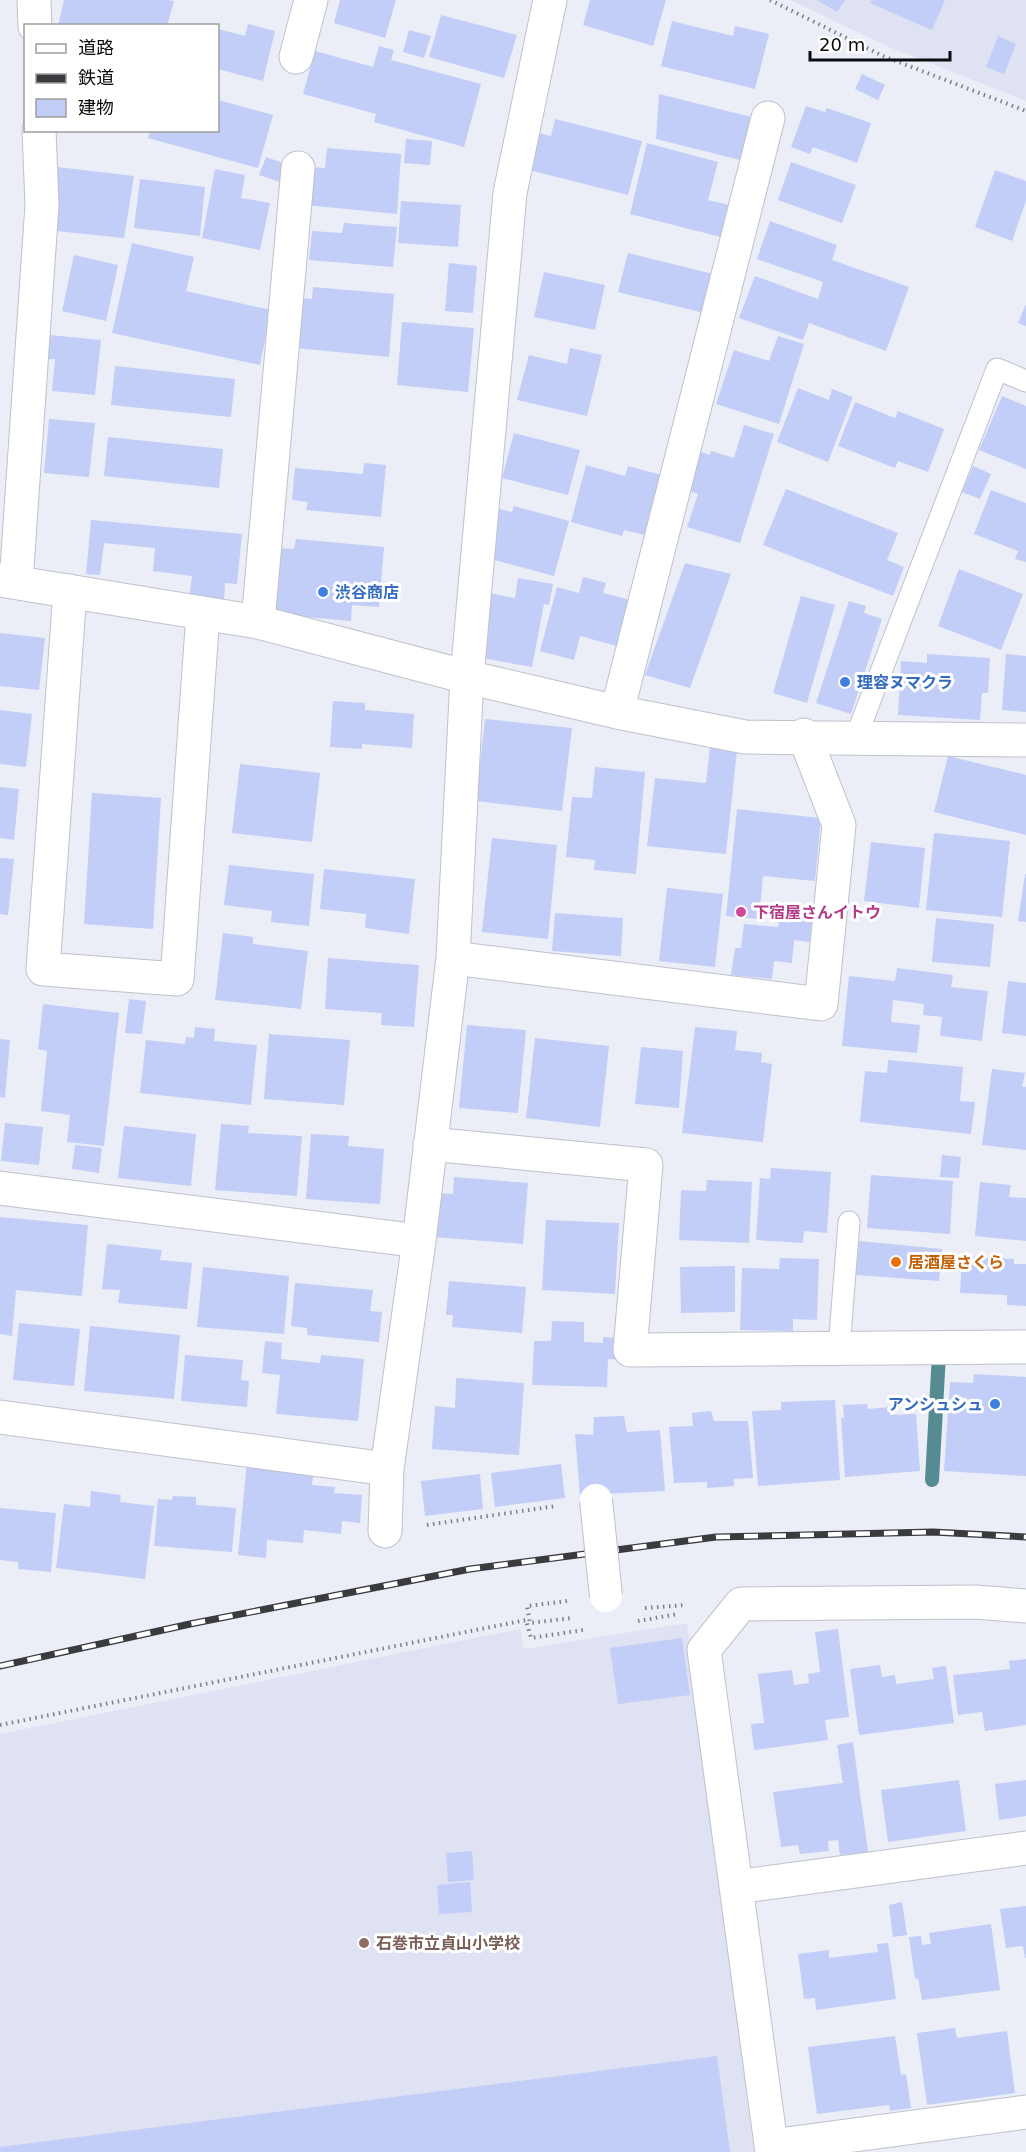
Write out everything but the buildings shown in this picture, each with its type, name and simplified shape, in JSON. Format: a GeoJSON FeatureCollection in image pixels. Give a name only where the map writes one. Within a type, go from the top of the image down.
{"type":"FeatureCollection","features":[{"type":"Feature","properties":{"kind":"street"},"geometry":{"type":"LineString","coordinates":[[34,0],[35,24]]}},
{"type":"Feature","properties":{"kind":"street"},"geometry":{"type":"LineString","coordinates":[[296,57],[311,0]]}},
{"type":"Feature","properties":{"kind":"street"},"geometry":{"type":"LineString","coordinates":[[385,1532],[387,1469],[419,1241],[453,958],[467,677],[510,193],[550,0]]}},
{"type":"Feature","properties":{"kind":"street"},"geometry":{"type":"LineString","coordinates":[[617,712],[768,118]]}},
{"type":"Feature","properties":{"kind":"street"},"geometry":{"type":"LineString","coordinates":[[39,132],[42,206],[8,581],[258,622],[467,677],[617,712],[745,737],[804,735],[1026,740]]}},
{"type":"Feature","properties":{"kind":"street"},"geometry":{"type":"LineString","coordinates":[[258,622],[298,168]]}},
{"type":"Feature","properties":{"kind":"street"},"geometry":{"type":"LineString","coordinates":[[70,591],[43,969],[177,979],[203,614]]}},
{"type":"Feature","properties":{"kind":"street"},"geometry":{"type":"LineString","coordinates":[[453,958],[821,1004],[839,825],[804,735]]}},
{"type":"Feature","properties":{"kind":"street"},"geometry":{"type":"LineString","coordinates":[[430,1144],[646,1165],[630,1350],[1026,1347]]}},
{"type":"Feature","properties":{"kind":"street"},"geometry":{"type":"LineString","coordinates":[[0,1188],[419,1241]]}},
{"type":"Feature","properties":{"kind":"street"},"geometry":{"type":"LineString","coordinates":[[0,1417],[387,1469]]}},
{"type":"Feature","properties":{"kind":"street"},"geometry":{"type":"LineString","coordinates":[[596,1500],[606,1596]]}},
{"type":"Feature","properties":{"kind":"street"},"geometry":{"type":"LineString","coordinates":[[1026,1606],[975,1602],[741,1604],[704,1650],[771,2149],[1026,2112]]}},
{"type":"Feature","properties":{"kind":"street"},"geometry":{"type":"LineString","coordinates":[[736,1887],[1026,1848]]}},
{"type":"Feature","properties":{"kind":"lane"},"geometry":{"type":"LineString","coordinates":[[856,737],[997,369],[1026,381]]}},
{"type":"Feature","properties":{"kind":"lane"},"geometry":{"type":"LineString","coordinates":[[839,1348],[849,1222]]}},
{"type":"Feature","properties":{"kind":"path"},"geometry":{"type":"LineString","coordinates":[[770,0],[883,56],[1026,111]]}},
{"type":"Feature","properties":{"kind":"path"},"geometry":{"type":"LineString","coordinates":[[385,1532],[596,1500]]}},
{"type":"Feature","properties":{"kind":"path"},"geometry":{"type":"LineString","coordinates":[[631,1622],[687,1612],[686,1603]]}},
{"type":"Feature","properties":{"kind":"path"},"geometry":{"type":"LineString","coordinates":[[0,1725],[526,1620],[531,1638],[587,1629]]}},
{"type":"Feature","properties":{"kind":"shaded area"},"geometry":{"type":"Polygon","coordinates":[[[790,0],[1026,0],[1026,101],[889,47],[790,0]]]}},
{"type":"Feature","properties":{"kind":"shaded area","name":"石巻市立貞山小学校"},"geometry":{"type":"Polygon","coordinates":[[[687,1623],[754,2152],[0,2152],[0,1734],[520,1629],[524,1649],[687,1623]]]}},
{"type":"Feature","properties":{"kind":"waterway"},"geometry":{"type":"LineString","coordinates":[[932,1480],[939,1354]]}},
{"type":"Feature","properties":{"kind":"railway"},"geometry":{"type":"LineString","coordinates":[[0,1666],[190,1624],[470,1569],[716,1537],[933,1532],[1026,1537]]}},
{"type":"Feature","properties":{"kind":"place","name":"渋谷商店"},"geometry":{"type":"Point","coordinates":[323,592]}},
{"type":"Feature","properties":{"kind":"place","name":"理容ヌマクラ"},"geometry":{"type":"Point","coordinates":[845,682]}},
{"type":"Feature","properties":{"kind":"place","name":"下宿屋さんイトウ"},"geometry":{"type":"Point","coordinates":[741,912]}},
{"type":"Feature","properties":{"kind":"place","name":"居酒屋さくら"},"geometry":{"type":"Point","coordinates":[896,1262]}},
{"type":"Feature","properties":{"kind":"place","name":"アンシュシュ"},"geometry":{"type":"Point","coordinates":[995,1404]}},
{"type":"Feature","properties":{"kind":"place","name":"石巻市立貞山小学校"},"geometry":{"type":"Point","coordinates":[364,1943]}}]}
